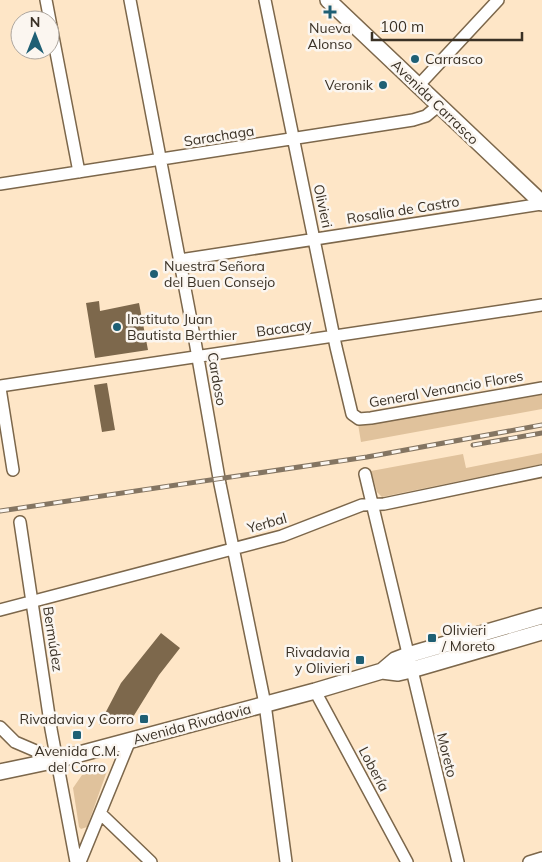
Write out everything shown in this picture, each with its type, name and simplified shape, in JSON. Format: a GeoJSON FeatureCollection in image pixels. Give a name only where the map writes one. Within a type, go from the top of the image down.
{"type":"FeatureCollection","features":[{"type":"Feature","properties":{"kind":"main road","name":"Avenida Carrasco"},"geometry":{"type":"LineString","coordinates":[[328,0],[542,204]]}},
{"type":"Feature","properties":{"kind":"main road","name":"Avenida Rivadavia"},"geometry":{"type":"LineString","coordinates":[[0,772],[57,760],[315,691],[382,671],[395,660],[408,655],[542,616]]}},
{"type":"Feature","properties":{"kind":"main road","name":"Avenida Rivadavia"},"geometry":{"type":"LineString","coordinates":[[382,671],[398,673],[411,670],[542,632]]}},
{"type":"Feature","properties":{"kind":"street"},"geometry":{"type":"LineString","coordinates":[[46,0],[79,172]]}},
{"type":"Feature","properties":{"kind":"street","name":"Cardoso"},"geometry":{"type":"LineString","coordinates":[[130,0],[198,355],[220,484],[265,704],[286,862]]}},
{"type":"Feature","properties":{"kind":"street","name":"Olivieri"},"geometry":{"type":"LineString","coordinates":[[265,0],[350,412],[355,417]]}},
{"type":"Feature","properties":{"kind":"street"},"geometry":{"type":"LineString","coordinates":[[418,86],[498,0]]}},
{"type":"Feature","properties":{"kind":"street","name":"Sarachaga"},"geometry":{"type":"LineString","coordinates":[[0,184],[414,120],[426,116],[438,106]]}},
{"type":"Feature","properties":{"kind":"street","name":"Rosalia de Castro"},"geometry":{"type":"LineString","coordinates":[[180,260],[542,204]]}},
{"type":"Feature","properties":{"kind":"street","name":"Bacacay"},"geometry":{"type":"LineString","coordinates":[[0,387],[198,355],[542,305]]}},
{"type":"Feature","properties":{"kind":"street"},"geometry":{"type":"LineString","coordinates":[[0,387],[13,470]]}},
{"type":"Feature","properties":{"kind":"street","name":"General Venancio Flores"},"geometry":{"type":"LineString","coordinates":[[355,417],[371,418],[542,388]]}},
{"type":"Feature","properties":{"kind":"street","name":"Yerbal"},"geometry":{"type":"LineString","coordinates":[[0,610],[282,536],[362,505],[384,504],[542,470]]}},
{"type":"Feature","properties":{"kind":"street"},"geometry":{"type":"LineString","coordinates":[[364,474],[408,655]]}},
{"type":"Feature","properties":{"kind":"street","name":"Bermúdez"},"geometry":{"type":"LineString","coordinates":[[20,522],[57,760],[76,862]]}},
{"type":"Feature","properties":{"kind":"street","name":"Moreto"},"geometry":{"type":"LineString","coordinates":[[408,655],[458,862]]}},
{"type":"Feature","properties":{"kind":"street","name":"Lobería"},"geometry":{"type":"LineString","coordinates":[[315,691],[407,862]]}},
{"type":"Feature","properties":{"kind":"street"},"geometry":{"type":"LineString","coordinates":[[0,727],[15,742],[57,760]]}},
{"type":"Feature","properties":{"kind":"street"},"geometry":{"type":"LineString","coordinates":[[80,862],[130,740]]}},
{"type":"Feature","properties":{"kind":"street"},"geometry":{"type":"LineString","coordinates":[[101,814],[151,862]]}},
{"type":"Feature","properties":{"kind":"street"},"geometry":{"type":"LineString","coordinates":[[529,862],[542,858]]}},
{"type":"Feature","properties":{"kind":"shaded area"},"geometry":{"type":"Polygon","coordinates":[[[542,393],[542,409],[361,442],[358,424],[542,393]]]}},
{"type":"Feature","properties":{"kind":"shaded area"},"geometry":{"type":"Polygon","coordinates":[[[542,453],[542,464],[382,497],[377,492],[371,471],[463,454],[466,468],[542,453]]]}},
{"type":"Feature","properties":{"kind":"shaded area"},"geometry":{"type":"Polygon","coordinates":[[[105,769],[107,771],[87,827],[81,829],[79,827],[73,788],[82,775],[105,769]]]}},
{"type":"Feature","properties":{"kind":"building","name":"Instituto Juan Bautista Berthier"},"geometry":{"type":"Polygon","coordinates":[[[99,301],[100,311],[139,303],[148,350],[95,358],[86,303],[99,301]]]}},
{"type":"Feature","properties":{"kind":"building"},"geometry":{"type":"Polygon","coordinates":[[[107,383],[115,430],[102,432],[94,385],[107,383]]]}},
{"type":"Feature","properties":{"kind":"building"},"geometry":{"type":"Polygon","coordinates":[[[161,633],[180,648],[159,675],[133,717],[99,725],[121,683],[161,633]]]}},
{"type":"Feature","properties":{"kind":"railway"},"geometry":{"type":"LineString","coordinates":[[0,511],[367,457],[542,425]]}},
{"type":"Feature","properties":{"kind":"railway"},"geometry":{"type":"LineString","coordinates":[[473,445],[542,433]]}},
{"type":"Feature","properties":{"kind":"place","name":"Nueva Alonso"},"geometry":{"type":"Point","coordinates":[330,12]}},
{"type":"Feature","properties":{"kind":"place","name":"Carrasco"},"geometry":{"type":"Point","coordinates":[415,59]}},
{"type":"Feature","properties":{"kind":"place","name":"Veronik"},"geometry":{"type":"Point","coordinates":[383,85]}},
{"type":"Feature","properties":{"kind":"place","name":"Nuestra Señora del Buen Consejo"},"geometry":{"type":"Point","coordinates":[154,274]}},
{"type":"Feature","properties":{"kind":"place","name":"Instituto Juan Bautista Berthier"},"geometry":{"type":"Point","coordinates":[117,327]}},
{"type":"Feature","properties":{"kind":"place","name":"Olivieri / Moreto"},"geometry":{"type":"Point","coordinates":[432,638]}},
{"type":"Feature","properties":{"kind":"place","name":"Rivadavia y Olivieri"},"geometry":{"type":"Point","coordinates":[360,660]}},
{"type":"Feature","properties":{"kind":"place","name":"Rivadavia y Corro"},"geometry":{"type":"Point","coordinates":[144,719]}},
{"type":"Feature","properties":{"kind":"place","name":"Avenida C.M. del Corro"},"geometry":{"type":"Point","coordinates":[77,735]}}]}
